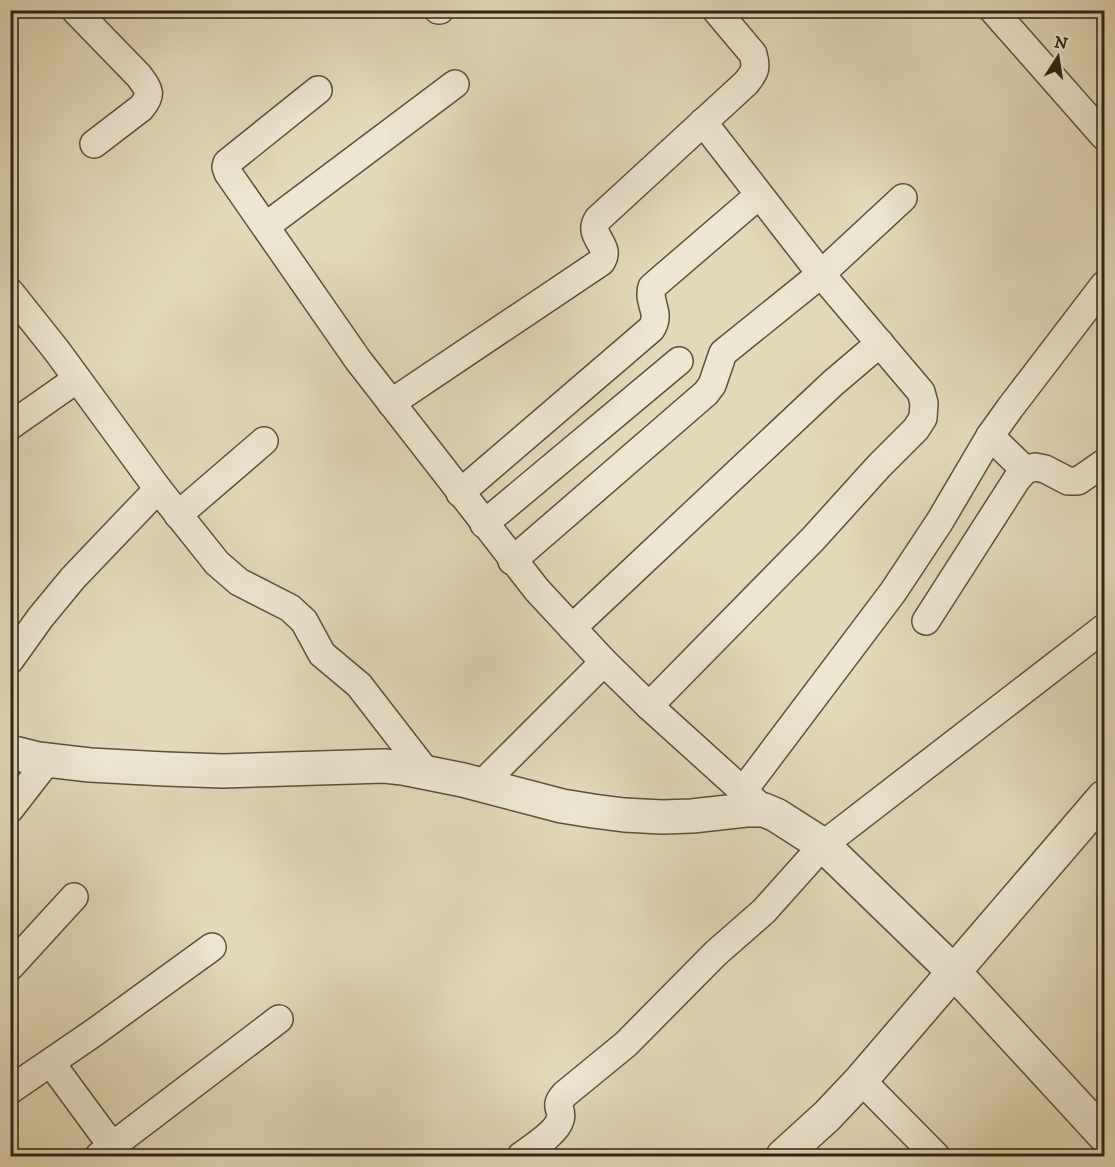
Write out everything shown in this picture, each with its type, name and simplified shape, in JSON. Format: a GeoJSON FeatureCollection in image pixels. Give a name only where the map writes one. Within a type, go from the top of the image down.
{"type":"FeatureCollection","features":[{"type":"Feature","properties":{"kind":"street"},"geometry":{"type":"LineString","coordinates":[[391,403],[601,262],[605,252],[594,229],[598,219],[746,83],[754,73],[753,54],[716,10]]}},
{"type":"Feature","properties":{"kind":"street"},"geometry":{"type":"LineString","coordinates":[[993,10],[1104,136]]}},
{"type":"Feature","properties":{"kind":"street"},"geometry":{"type":"LineString","coordinates":[[76,11],[139,76],[149,93],[147,101],[141,108],[94,144]]}},
{"type":"Feature","properties":{"kind":"street"},"geometry":{"type":"LineString","coordinates":[[266,226],[455,84]]}},
{"type":"Feature","properties":{"kind":"street"},"geometry":{"type":"LineString","coordinates":[[318,90],[227,163],[226,167],[358,360],[512,561],[604,662],[753,800],[823,845],[954,972],[1104,1135]]}},
{"type":"Feature","properties":{"kind":"street"},"geometry":{"type":"LineString","coordinates":[[649,706],[813,539],[916,429],[923,418],[924,403],[921,392],[821,274],[704,122]]}},
{"type":"Feature","properties":{"kind":"street"},"geometry":{"type":"LineString","coordinates":[[460,493],[651,329],[656,317],[651,298],[652,287],[759,195]]}},
{"type":"Feature","properties":{"kind":"street"},"geometry":{"type":"LineString","coordinates":[[512,561],[706,393],[712,386],[723,353],[821,274],[903,198]]}},
{"type":"Feature","properties":{"kind":"street"},"geometry":{"type":"LineString","coordinates":[[10,752],[38,759],[90,765],[165,769],[223,771],[384,766],[481,784],[562,806],[624,815],[692,816],[746,810],[940,521],[990,436],[1104,285]]}},
{"type":"Feature","properties":{"kind":"street"},"geometry":{"type":"LineString","coordinates":[[10,292],[158,489],[217,563],[239,582],[297,613],[304,621],[322,654],[359,685],[427,773]]}},
{"type":"Feature","properties":{"kind":"street"},"geometry":{"type":"LineString","coordinates":[[572,628],[833,383],[880,344]]}},
{"type":"Feature","properties":{"kind":"street"},"geometry":{"type":"LineString","coordinates":[[484,524],[679,361]]}},
{"type":"Feature","properties":{"kind":"street"},"geometry":{"type":"LineString","coordinates":[[10,426],[77,379]]}},
{"type":"Feature","properties":{"kind":"street"},"geometry":{"type":"LineString","coordinates":[[990,436],[1025,470]]}},
{"type":"Feature","properties":{"kind":"street"},"geometry":{"type":"LineString","coordinates":[[178,515],[264,441]]}},
{"type":"Feature","properties":{"kind":"street"},"geometry":{"type":"LineString","coordinates":[[926,621],[1025,470],[1035,467],[1045,469],[1068,481],[1078,482],[1104,463]]}},
{"type":"Feature","properties":{"kind":"street"},"geometry":{"type":"LineString","coordinates":[[10,660],[73,578],[158,489]]}},
{"type":"Feature","properties":{"kind":"street"},"geometry":{"type":"LineString","coordinates":[[521,1156],[554,1130],[560,1122],[561,1115],[558,1107],[565,1094],[627,1044],[716,953],[764,912],[823,845],[1104,628]]}},
{"type":"Feature","properties":{"kind":"street"},"geometry":{"type":"LineString","coordinates":[[481,784],[604,662]]}},
{"type":"Feature","properties":{"kind":"street"},"geometry":{"type":"LineString","coordinates":[[10,809],[48,760]]}},
{"type":"Feature","properties":{"kind":"street"},"geometry":{"type":"LineString","coordinates":[[783,1156],[827,1116],[861,1080],[1104,797]]}},
{"type":"Feature","properties":{"kind":"street"},"geometry":{"type":"LineString","coordinates":[[10,968],[74,897]]}},
{"type":"Feature","properties":{"kind":"street"},"geometry":{"type":"LineString","coordinates":[[10,1090],[212,947]]}},
{"type":"Feature","properties":{"kind":"street"},"geometry":{"type":"LineString","coordinates":[[51,1063],[106,1151],[279,1018]]}},
{"type":"Feature","properties":{"kind":"street"},"geometry":{"type":"LineString","coordinates":[[861,1080],[936,1156]]}}]}
